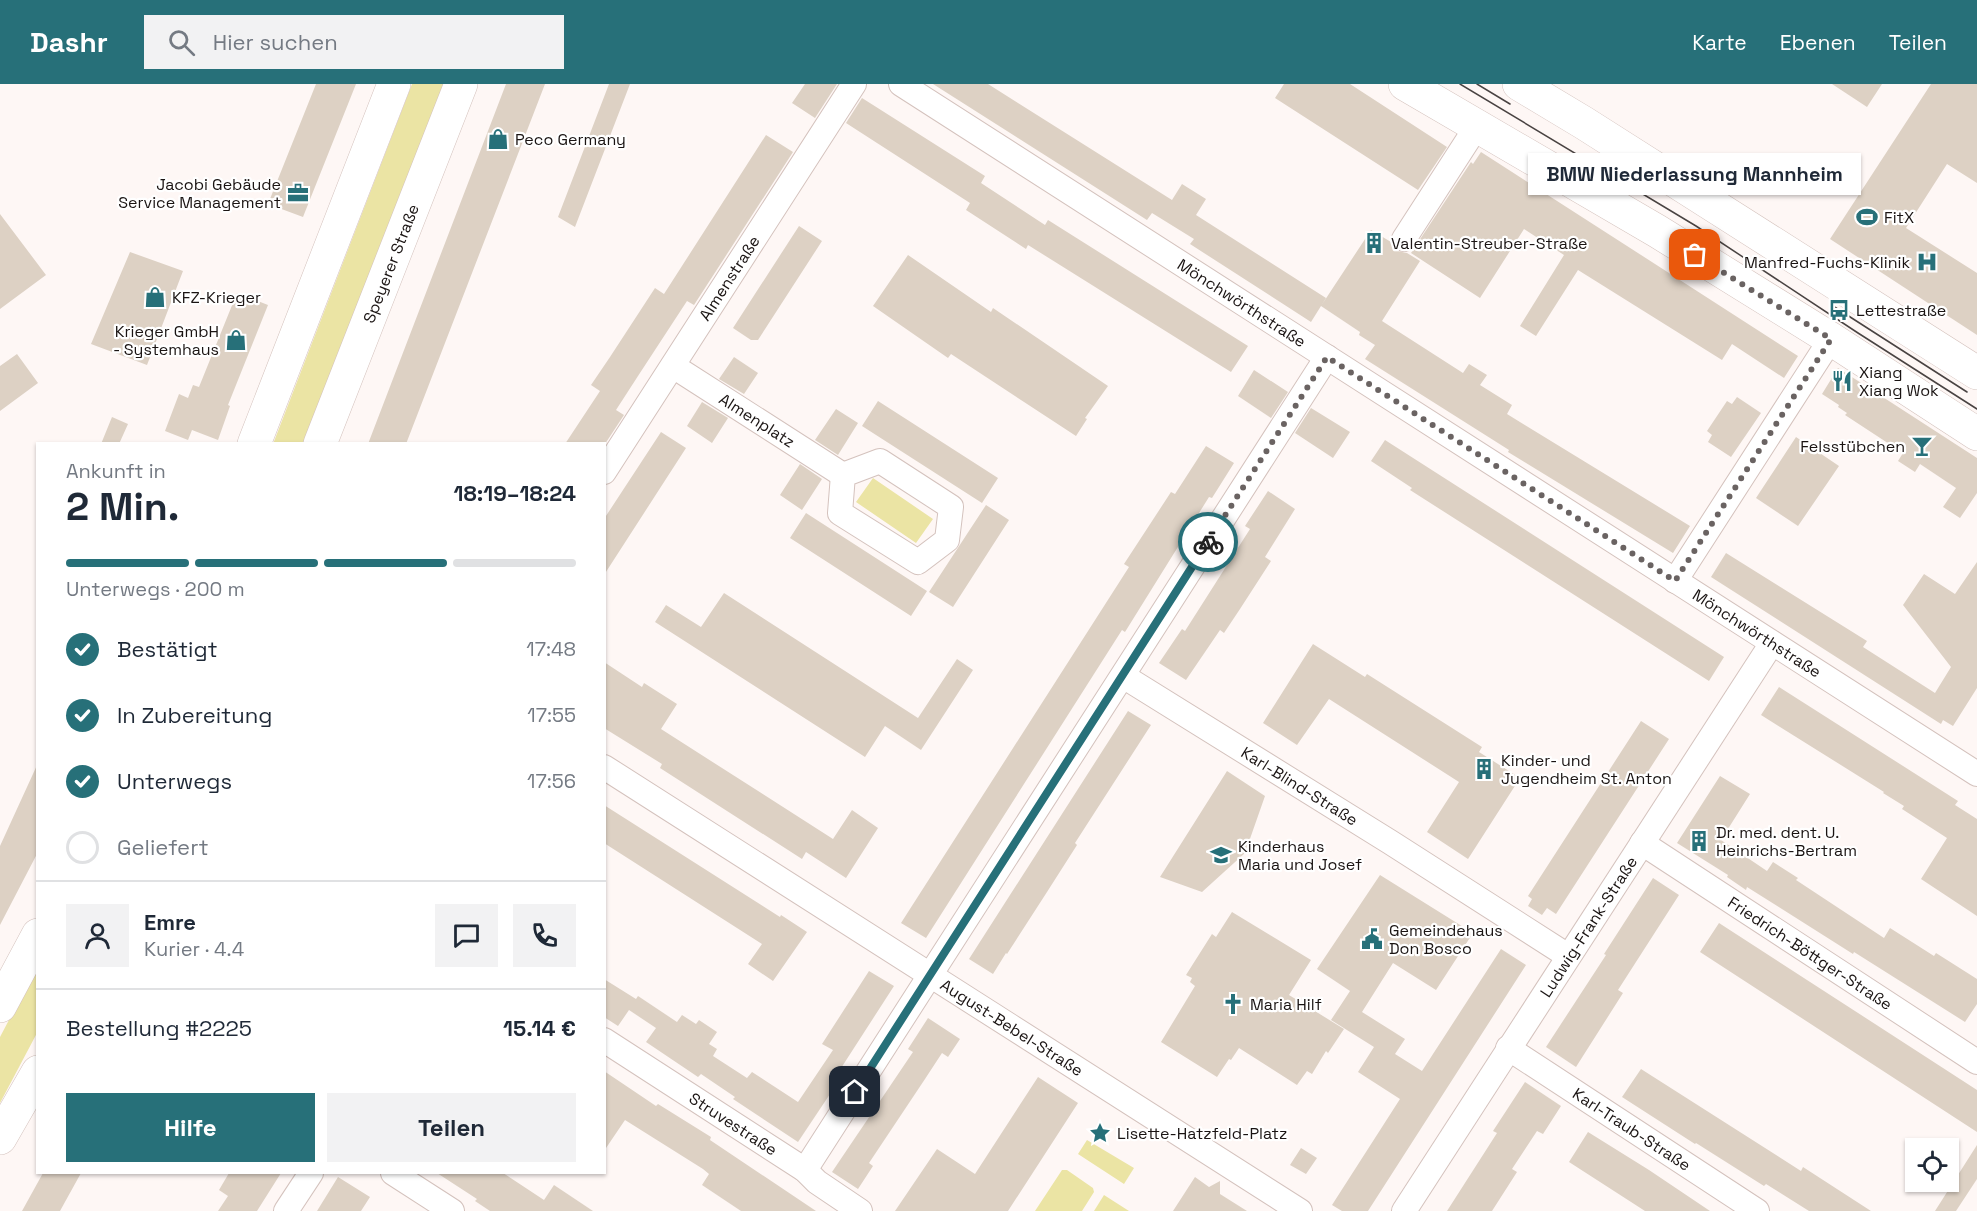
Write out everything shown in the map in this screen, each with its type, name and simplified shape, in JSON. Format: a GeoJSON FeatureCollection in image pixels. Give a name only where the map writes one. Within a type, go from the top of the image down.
{"type":"FeatureCollection","features":[{"type":"Feature","properties":{"kind":"main road"},"geometry":{"type":"LineString","coordinates":[[255,442],[394,84]]}},
{"type":"Feature","properties":{"kind":"main road","name":"Speyerer Straße"},"geometry":{"type":"LineString","coordinates":[[321,442],[461,84]]}},
{"type":"Feature","properties":{"kind":"main road"},"geometry":{"type":"LineString","coordinates":[[1518,84],[1594,129],[1977,373]]}},
{"type":"Feature","properties":{"kind":"main road"},"geometry":{"type":"LineString","coordinates":[[1425,89],[1476,126],[1657,231],[1831,339],[1977,434]]}},
{"type":"Feature","properties":{"kind":"main road"},"geometry":{"type":"LineString","coordinates":[[0,1006],[36,939]]}},
{"type":"Feature","properties":{"kind":"main road"},"geometry":{"type":"LineString","coordinates":[[0,1138],[36,1075]]}},
{"type":"Feature","properties":{"kind":"street","name":"Almenstraße"},"geometry":{"type":"LineString","coordinates":[[606,468],[855,84]]}},
{"type":"Feature","properties":{"kind":"street","name":"Mönchwörthstraße"},"geometry":{"type":"LineString","coordinates":[[901,84],[1977,774]]}},
{"type":"Feature","properties":{"kind":"street"},"geometry":{"type":"LineString","coordinates":[[1404,239],[1476,126]]}},
{"type":"Feature","properties":{"kind":"street"},"geometry":{"type":"LineString","coordinates":[[1675,581],[1831,339]]}},
{"type":"Feature","properties":{"kind":"street"},"geometry":{"type":"LineString","coordinates":[[805,1170],[1327,357]]}},
{"type":"Feature","properties":{"kind":"street","name":"Almenplatz"},"geometry":{"type":"LineString","coordinates":[[673,366],[843,475]]}},
{"type":"Feature","properties":{"kind":"street"},"geometry":{"type":"LineString","coordinates":[[880,461],[951,507],[947,540],[918,562],[840,513],[843,475],[880,461]]}},
{"type":"Feature","properties":{"kind":"street","name":"Ludwig-Frank-Straße"},"geometry":{"type":"LineString","coordinates":[[1404,1211],[1772,643]]}},
{"type":"Feature","properties":{"kind":"street","name":"Karl-Blind-Straße"},"geometry":{"type":"LineString","coordinates":[[1123,676],[1362,824],[1568,956]]}},
{"type":"Feature","properties":{"kind":"street","name":"August-Bebel-Straße"},"geometry":{"type":"LineString","coordinates":[[606,768],[1300,1211]]}},
{"type":"Feature","properties":{"kind":"street","name":"Friedrich-Böttger-Straße"},"geometry":{"type":"LineString","coordinates":[[1642,843],[1977,1062]]}},
{"type":"Feature","properties":{"kind":"street","name":"Struvestraße"},"geometry":{"type":"LineString","coordinates":[[606,1041],[805,1170],[817,1182],[860,1211]]}},
{"type":"Feature","properties":{"kind":"street","name":"Karl-Traub-Straße"},"geometry":{"type":"LineString","coordinates":[[1508,1048],[1757,1211]]}},
{"type":"Feature","properties":{"kind":"street"},"geometry":{"type":"LineString","coordinates":[[286,1211],[310,1174]]}},
{"type":"Feature","properties":{"kind":"street"},"geometry":{"type":"LineString","coordinates":[[395,1174],[452,1211]]}},
{"type":"Feature","properties":{"kind":"shaded area"},"geometry":{"type":"Polygon","coordinates":[[[412,84],[447,84],[310,442],[274,442],[412,84]]]}},
{"type":"Feature","properties":{"kind":"shaded area"},"geometry":{"type":"Polygon","coordinates":[[[873,478],[933,519],[916,543],[856,502],[873,478]]]}},
{"type":"Feature","properties":{"kind":"shaded area"},"geometry":{"type":"Polygon","coordinates":[[[36,969],[36,1035],[0,1103],[0,1037],[36,969]]]}},
{"type":"Feature","properties":{"kind":"shaded area"},"geometry":{"type":"Polygon","coordinates":[[[1087,1140],[1134,1168],[1124,1184],[1078,1154],[1087,1140]]]}},
{"type":"Feature","properties":{"kind":"shaded area"},"geometry":{"type":"Polygon","coordinates":[[[1062,1170],[1067,1170],[1093,1188],[1094,1192],[1082,1211],[1035,1211],[1062,1170]]]}},
{"type":"Feature","properties":{"kind":"shaded area"},"geometry":{"type":"Polygon","coordinates":[[[1104,1195],[1129,1211],[1094,1211],[1104,1195]]]}},
{"type":"Feature","properties":{"kind":"building"},"geometry":{"type":"Polygon","coordinates":[[[316,84],[356,84],[303,217],[268,204],[316,84]]]}},
{"type":"Feature","properties":{"kind":"building"},"geometry":{"type":"Polygon","coordinates":[[[506,84],[545,84],[407,442],[369,442],[506,84]]]}},
{"type":"Feature","properties":{"kind":"building"},"geometry":{"type":"Polygon","coordinates":[[[609,84],[630,84],[575,227],[558,217],[609,84]]]}},
{"type":"Feature","properties":{"kind":"building"},"geometry":{"type":"Polygon","coordinates":[[[805,84],[837,84],[815,118],[792,103],[805,84]]]}},
{"type":"Feature","properties":{"kind":"building"},"geometry":{"type":"Polygon","coordinates":[[[933,84],[988,84],[1172,200],[1182,184],[1206,199],[1196,215],[1326,298],[1311,322],[1190,244],[1194,239],[1152,213],[1147,220],[933,84]]]}},
{"type":"Feature","properties":{"kind":"building"},"geometry":{"type":"Polygon","coordinates":[[[1284,84],[1350,84],[1447,147],[1418,190],[1275,98],[1284,84]]]}},
{"type":"Feature","properties":{"kind":"building"},"geometry":{"type":"Polygon","coordinates":[[[1832,84],[1882,84],[1867,107],[1832,84]]]}},
{"type":"Feature","properties":{"kind":"building"},"geometry":{"type":"Polygon","coordinates":[[[1931,84],[1977,84],[1977,183],[1947,164],[1906,228],[1977,273],[1977,335],[1830,239],[1931,84]]]}},
{"type":"Feature","properties":{"kind":"building"},"geometry":{"type":"Polygon","coordinates":[[[862,98],[985,176],[981,183],[1045,225],[1048,220],[1248,346],[1231,372],[1028,245],[1026,249],[966,210],[970,203],[846,123],[862,98]]]}},
{"type":"Feature","properties":{"kind":"building"},"geometry":{"type":"Polygon","coordinates":[[[766,135],[793,152],[694,305],[687,301],[616,410],[624,415],[606,442],[566,442],[600,391],[591,385],[655,288],[664,294],[766,135]]]}},
{"type":"Feature","properties":{"kind":"building"},"geometry":{"type":"Polygon","coordinates":[[[1481,152],[1798,356],[1784,378],[1732,344],[1722,360],[1578,270],[1536,336],[1520,326],[1564,255],[1524,229],[1480,298],[1411,253],[1471,162],[1473,164],[1481,152]]]}},
{"type":"Feature","properties":{"kind":"building"},"geometry":{"type":"Polygon","coordinates":[[[0,214],[46,275],[0,309],[0,214]]]}},
{"type":"Feature","properties":{"kind":"building"},"geometry":{"type":"Polygon","coordinates":[[[799,226],[822,241],[758,340],[751,340],[733,328],[799,226]]]}},
{"type":"Feature","properties":{"kind":"building"},"geometry":{"type":"Polygon","coordinates":[[[1371,230],[1391,242],[1397,251],[1407,253],[1420,261],[1382,321],[1463,373],[1469,364],[1487,375],[1480,385],[1512,405],[1507,414],[1690,526],[1673,553],[1508,452],[1509,450],[1365,359],[1375,345],[1321,306],[1371,230]]]}},
{"type":"Feature","properties":{"kind":"building"},"geometry":{"type":"Polygon","coordinates":[[[130,252],[183,271],[147,365],[91,344],[130,252]]]}},
{"type":"Feature","properties":{"kind":"building"},"geometry":{"type":"Polygon","coordinates":[[[908,255],[991,312],[993,308],[1108,386],[1085,418],[1087,419],[1076,436],[951,354],[948,358],[873,306],[908,255]]]}},
{"type":"Feature","properties":{"kind":"building"},"geometry":{"type":"Polygon","coordinates":[[[237,293],[268,305],[228,405],[230,406],[218,440],[192,430],[188,440],[165,431],[179,394],[188,398],[193,385],[199,387],[237,293]]]}},
{"type":"Feature","properties":{"kind":"building"},"geometry":{"type":"Polygon","coordinates":[[[17,354],[38,383],[0,411],[0,366],[17,354]]]}},
{"type":"Feature","properties":{"kind":"building"},"geometry":{"type":"Polygon","coordinates":[[[734,357],[758,373],[744,394],[719,379],[734,357]]]}},
{"type":"Feature","properties":{"kind":"building"},"geometry":{"type":"Polygon","coordinates":[[[1838,368],[1977,458],[1977,493],[1960,518],[1943,507],[1956,488],[1920,464],[1915,472],[1898,461],[1903,453],[1845,415],[1847,413],[1838,407],[1839,405],[1822,394],[1838,368]]]}},
{"type":"Feature","properties":{"kind":"building"},"geometry":{"type":"Polygon","coordinates":[[[1254,370],[1288,392],[1271,418],[1238,396],[1254,370]]]}},
{"type":"Feature","properties":{"kind":"building"},"geometry":{"type":"Polygon","coordinates":[[[1737,397],[1761,413],[1731,457],[1708,442],[1712,435],[1707,431],[1727,401],[1732,404],[1737,397]]]}},
{"type":"Feature","properties":{"kind":"building"},"geometry":{"type":"Polygon","coordinates":[[[878,401],[998,478],[982,503],[862,426],[878,401]]]}},
{"type":"Feature","properties":{"kind":"building"},"geometry":{"type":"Polygon","coordinates":[[[702,402],[728,418],[712,443],[687,426],[702,402]]]}},
{"type":"Feature","properties":{"kind":"building"},"geometry":{"type":"Polygon","coordinates":[[[1311,408],[1350,432],[1333,458],[1295,433],[1311,408]]]}},
{"type":"Feature","properties":{"kind":"building"},"geometry":{"type":"Polygon","coordinates":[[[836,409],[858,423],[838,455],[815,440],[836,409]]]}},
{"type":"Feature","properties":{"kind":"building"},"geometry":{"type":"Polygon","coordinates":[[[112,417],[128,424],[120,442],[102,442],[112,417]]]}},
{"type":"Feature","properties":{"kind":"building"},"geometry":{"type":"Polygon","coordinates":[[[661,432],[686,448],[606,572],[606,516],[661,432]]]}},
{"type":"Feature","properties":{"kind":"building"},"geometry":{"type":"Polygon","coordinates":[[[1796,437],[1839,466],[1798,526],[1756,498],[1796,437]]]}},
{"type":"Feature","properties":{"kind":"building"},"geometry":{"type":"Polygon","coordinates":[[[1385,440],[1724,657],[1709,681],[1410,490],[1412,488],[1371,461],[1385,440]]]}},
{"type":"Feature","properties":{"kind":"building"},"geometry":{"type":"Polygon","coordinates":[[[1206,446],[1234,463],[1212,498],[1209,497],[1125,632],[1122,630],[926,938],[901,923],[1129,567],[1124,564],[1171,492],[1175,494],[1206,446]]]}},
{"type":"Feature","properties":{"kind":"building"},"geometry":{"type":"Polygon","coordinates":[[[800,464],[822,479],[802,510],[780,495],[800,464]]]}},
{"type":"Feature","properties":{"kind":"building"},"geometry":{"type":"Polygon","coordinates":[[[1268,491],[1295,509],[1265,557],[1271,561],[1224,633],[1220,630],[1186,680],[1159,663],[1182,629],[1185,631],[1250,529],[1245,526],[1268,491]]]}},
{"type":"Feature","properties":{"kind":"building"},"geometry":{"type":"Polygon","coordinates":[[[986,505],[1009,520],[953,607],[929,592],[986,505]]]}},
{"type":"Feature","properties":{"kind":"building"},"geometry":{"type":"Polygon","coordinates":[[[806,513],[927,591],[911,616],[790,538],[806,513]]]}},
{"type":"Feature","properties":{"kind":"building"},"geometry":{"type":"Polygon","coordinates":[[[1726,553],[1867,641],[1863,647],[1935,693],[1951,667],[1903,605],[1924,574],[1955,594],[1977,562],[1977,688],[1953,726],[1943,720],[1941,724],[1711,577],[1726,553]]]}},
{"type":"Feature","properties":{"kind":"building"},"geometry":{"type":"Polygon","coordinates":[[[724,593],[918,718],[957,659],[973,670],[921,750],[885,726],[865,757],[655,622],[666,605],[701,627],[724,593]]]}},
{"type":"Feature","properties":{"kind":"building","name":"Kinder- und Jugendheim St. Anton"},"geometry":{"type":"Polygon","coordinates":[[[1313,644],[1365,677],[1367,674],[1482,747],[1479,752],[1520,778],[1468,859],[1427,832],[1459,782],[1329,699],[1297,745],[1263,723],[1313,644]]]}},
{"type":"Feature","properties":{"kind":"building"},"geometry":{"type":"Polygon","coordinates":[[[606,663],[642,687],[644,683],[677,704],[661,729],[833,839],[852,810],[878,828],[846,878],[806,852],[802,859],[660,768],[662,764],[606,729],[606,663]]]}},
{"type":"Feature","properties":{"kind":"building"},"geometry":{"type":"Polygon","coordinates":[[[1779,687],[1958,801],[1955,805],[1977,819],[1977,916],[1921,879],[1947,838],[1902,809],[1904,806],[1884,792],[1761,715],[1779,687]]]}},
{"type":"Feature","properties":{"kind":"building"},"geometry":{"type":"Polygon","coordinates":[[[1128,711],[1151,725],[1075,843],[1077,845],[993,974],[969,959],[1128,711]]]}},
{"type":"Feature","properties":{"kind":"building"},"geometry":{"type":"Polygon","coordinates":[[[1641,721],[1669,739],[1556,914],[1547,908],[1542,915],[1528,906],[1532,899],[1528,896],[1641,721]]]}},
{"type":"Feature","properties":{"kind":"building"},"geometry":{"type":"Polygon","coordinates":[[[36,767],[36,856],[0,925],[0,846],[36,767]]]}},
{"type":"Feature","properties":{"kind":"building"},"geometry":{"type":"Polygon","coordinates":[[[1227,771],[1265,796],[1245,853],[1202,892],[1160,877],[1227,771]]]}},
{"type":"Feature","properties":{"kind":"building"},"geometry":{"type":"Polygon","coordinates":[[[1720,776],[1750,794],[1721,840],[1767,871],[1773,862],[1798,878],[1796,880],[1884,938],[1890,928],[1934,956],[1936,953],[1977,979],[1977,1004],[1965,1022],[1747,887],[1746,890],[1727,877],[1728,875],[1677,843],[1720,776]]]}},
{"type":"Feature","properties":{"kind":"building"},"geometry":{"type":"Polygon","coordinates":[[[606,806],[807,932],[773,981],[748,964],[762,944],[606,844],[606,806]]]}},
{"type":"Feature","properties":{"kind":"building"},"geometry":{"type":"Polygon","coordinates":[[[1380,875],[1473,933],[1436,990],[1393,963],[1362,1012],[1405,1039],[1395,1054],[1422,1071],[1501,949],[1526,965],[1368,1211],[1342,1211],[1332,1205],[1400,1099],[1358,1072],[1374,1047],[1331,1020],[1350,991],[1317,969],[1380,875]]]}},
{"type":"Feature","properties":{"kind":"building"},"geometry":{"type":"Polygon","coordinates":[[[1653,878],[1679,895],[1618,990],[1623,993],[1576,1067],[1546,1047],[1653,878]]]}},
{"type":"Feature","properties":{"kind":"building","name":"Maria Hilf"},"geometry":{"type":"Polygon","coordinates":[[[1232,912],[1311,960],[1289,995],[1344,1029],[1328,1053],[1326,1051],[1312,1074],[1307,1071],[1297,1085],[1239,1048],[1217,1077],[1161,1042],[1195,986],[1190,982],[1192,978],[1186,975],[1212,934],[1216,937],[1232,912]]]}},
{"type":"Feature","properties":{"kind":"building"},"geometry":{"type":"Polygon","coordinates":[[[1719,923],[1977,1090],[1977,1132],[1700,952],[1719,923]]]}},
{"type":"Feature","properties":{"kind":"building"},"geometry":{"type":"Polygon","coordinates":[[[869,971],[894,986],[834,1079],[838,1082],[798,1142],[733,1099],[735,1097],[701,1074],[698,1077],[646,1042],[656,1028],[629,1010],[618,1026],[606,1018],[606,980],[636,999],[638,996],[677,1022],[682,1015],[696,1024],[699,1020],[717,1032],[709,1044],[717,1049],[713,1056],[747,1078],[752,1072],[798,1102],[833,1050],[822,1044],[869,971]]]}},
{"type":"Feature","properties":{"kind":"building"},"geometry":{"type":"Polygon","coordinates":[[[928,1018],[960,1039],[948,1057],[942,1053],[869,1163],[873,1166],[858,1189],[832,1172],[913,1052],[908,1049],[928,1018]]]}},
{"type":"Feature","properties":{"kind":"building"},"geometry":{"type":"Polygon","coordinates":[[[1641,1069],[1801,1171],[1803,1167],[1871,1211],[1809,1211],[1695,1144],[1622,1097],[1641,1069]]]}},
{"type":"Feature","properties":{"kind":"building"},"geometry":{"type":"Polygon","coordinates":[[[606,1072],[656,1106],[658,1104],[711,1137],[710,1140],[816,1211],[741,1211],[702,1185],[709,1174],[703,1169],[625,1120],[606,1148],[606,1072]]]}},
{"type":"Feature","properties":{"kind":"building"},"geometry":{"type":"Polygon","coordinates":[[[1038,1077],[1078,1103],[1008,1211],[895,1211],[937,1149],[975,1174],[1038,1077]]]}},
{"type":"Feature","properties":{"kind":"building"},"geometry":{"type":"Polygon","coordinates":[[[1525,1082],[1561,1106],[1543,1134],[1537,1131],[1512,1169],[1517,1172],[1492,1211],[1447,1211],[1497,1133],[1493,1131],[1525,1082]]]}},
{"type":"Feature","properties":{"kind":"building"},"geometry":{"type":"Polygon","coordinates":[[[1588,1132],[1710,1211],[1645,1211],[1569,1162],[1588,1132]]]}},
{"type":"Feature","properties":{"kind":"building"},"geometry":{"type":"Polygon","coordinates":[[[1977,1145],[1977,1179],[1956,1211],[1935,1211],[1947,1192],[1959,1192],[1959,1173],[1977,1145]]]}},
{"type":"Feature","properties":{"kind":"building"},"geometry":{"type":"Polygon","coordinates":[[[1301,1148],[1317,1158],[1306,1174],[1290,1165],[1301,1148]]]}},
{"type":"Feature","properties":{"kind":"building"},"geometry":{"type":"Polygon","coordinates":[[[42,1174],[80,1174],[60,1211],[22,1211],[42,1174]]]}},
{"type":"Feature","properties":{"kind":"building"},"geometry":{"type":"Polygon","coordinates":[[[228,1174],[280,1174],[257,1211],[218,1211],[228,1196],[219,1190],[228,1174]]]}},
{"type":"Feature","properties":{"kind":"building"},"geometry":{"type":"Polygon","coordinates":[[[439,1174],[505,1174],[544,1200],[554,1185],[593,1211],[490,1211],[475,1201],[477,1199],[439,1174]]]}},
{"type":"Feature","properties":{"kind":"building"},"geometry":{"type":"Polygon","coordinates":[[[338,1177],[370,1197],[361,1211],[317,1211],[338,1177]]]}},
{"type":"Feature","properties":{"kind":"building"},"geometry":{"type":"Polygon","coordinates":[[[1195,1177],[1209,1187],[1220,1181],[1220,1194],[1247,1211],[1173,1211],[1195,1177]]]}},
{"type":"Feature","properties":{"kind":"tram line"},"geometry":{"type":"LineString","coordinates":[[1460,84],[1696,226],[1977,409]]}},
{"type":"Feature","properties":{"kind":"tram line"},"geometry":{"type":"LineString","coordinates":[[1477,84],[1510,104]]}},
{"type":"Feature","properties":{"kind":"tram line"},"geometry":{"type":"LineString","coordinates":[[1833,306],[1967,392]]}},
{"type":"Feature","properties":{"kind":"way so far"},"geometry":{"type":"LineString","coordinates":[[1208,542],[1327,357],[1675,581],[1831,339],[1695,255]]}},
{"type":"Feature","properties":{"kind":"place","name":"Peco Germany"},"geometry":{"type":"Point","coordinates":[498,139]}},
{"type":"Feature","properties":{"kind":"place","name":"Jacobi Gebäude Service Management"},"geometry":{"type":"Point","coordinates":[298,193]}},
{"type":"Feature","properties":{"kind":"place","name":"FitX"},"geometry":{"type":"Point","coordinates":[1867,217]}},
{"type":"Feature","properties":{"kind":"place","name":"Valentin-Streuber-Straße"},"geometry":{"type":"Point","coordinates":[1374,243]}},
{"type":"Feature","properties":{"kind":"place","name":"BMW Niederlassung Mannheim"},"geometry":{"type":"Point","coordinates":[1695,255]}},
{"type":"Feature","properties":{"kind":"place","name":"Manfred-Fuchs-Klinik"},"geometry":{"type":"Point","coordinates":[1927,262]}},
{"type":"Feature","properties":{"kind":"place","name":"KFZ-Krieger"},"geometry":{"type":"Point","coordinates":[155,297]}},
{"type":"Feature","properties":{"kind":"place","name":"Lettestraße"},"geometry":{"type":"Point","coordinates":[1839,310]}},
{"type":"Feature","properties":{"kind":"place","name":"Krieger GmbH - Systemhaus"},"geometry":{"type":"Point","coordinates":[236,340]}},
{"type":"Feature","properties":{"kind":"place","name":"Xiang Xiang Wok"},"geometry":{"type":"Point","coordinates":[1842,381]}},
{"type":"Feature","properties":{"kind":"place","name":"Felsstübchen"},"geometry":{"type":"Point","coordinates":[1922,446]}},
{"type":"Feature","properties":{"kind":"place","name":"Kinder- und Jugendheim St. Anton"},"geometry":{"type":"Point","coordinates":[1484,769]}},
{"type":"Feature","properties":{"kind":"place","name":"Dr. med. dent. U. Heinrichs-Bertram"},"geometry":{"type":"Point","coordinates":[1699,841]}},
{"type":"Feature","properties":{"kind":"place","name":"Kinderhaus Maria und Josef"},"geometry":{"type":"Point","coordinates":[1221,855]}},
{"type":"Feature","properties":{"kind":"place","name":"Gemeindehaus Don Bosco"},"geometry":{"type":"Point","coordinates":[1372,939]}},
{"type":"Feature","properties":{"kind":"place","name":"Maria Hilf"},"geometry":{"type":"Point","coordinates":[1233,1004]}},
{"type":"Feature","properties":{"kind":"place","name":"Lisette-Hatzfeld-Platz"},"geometry":{"type":"Point","coordinates":[1100,1133]}},
{"type":"Feature","properties":{"kind":"route"},"geometry":{"type":"LineString","coordinates":[[855,1092],[1208,542]]}}]}
